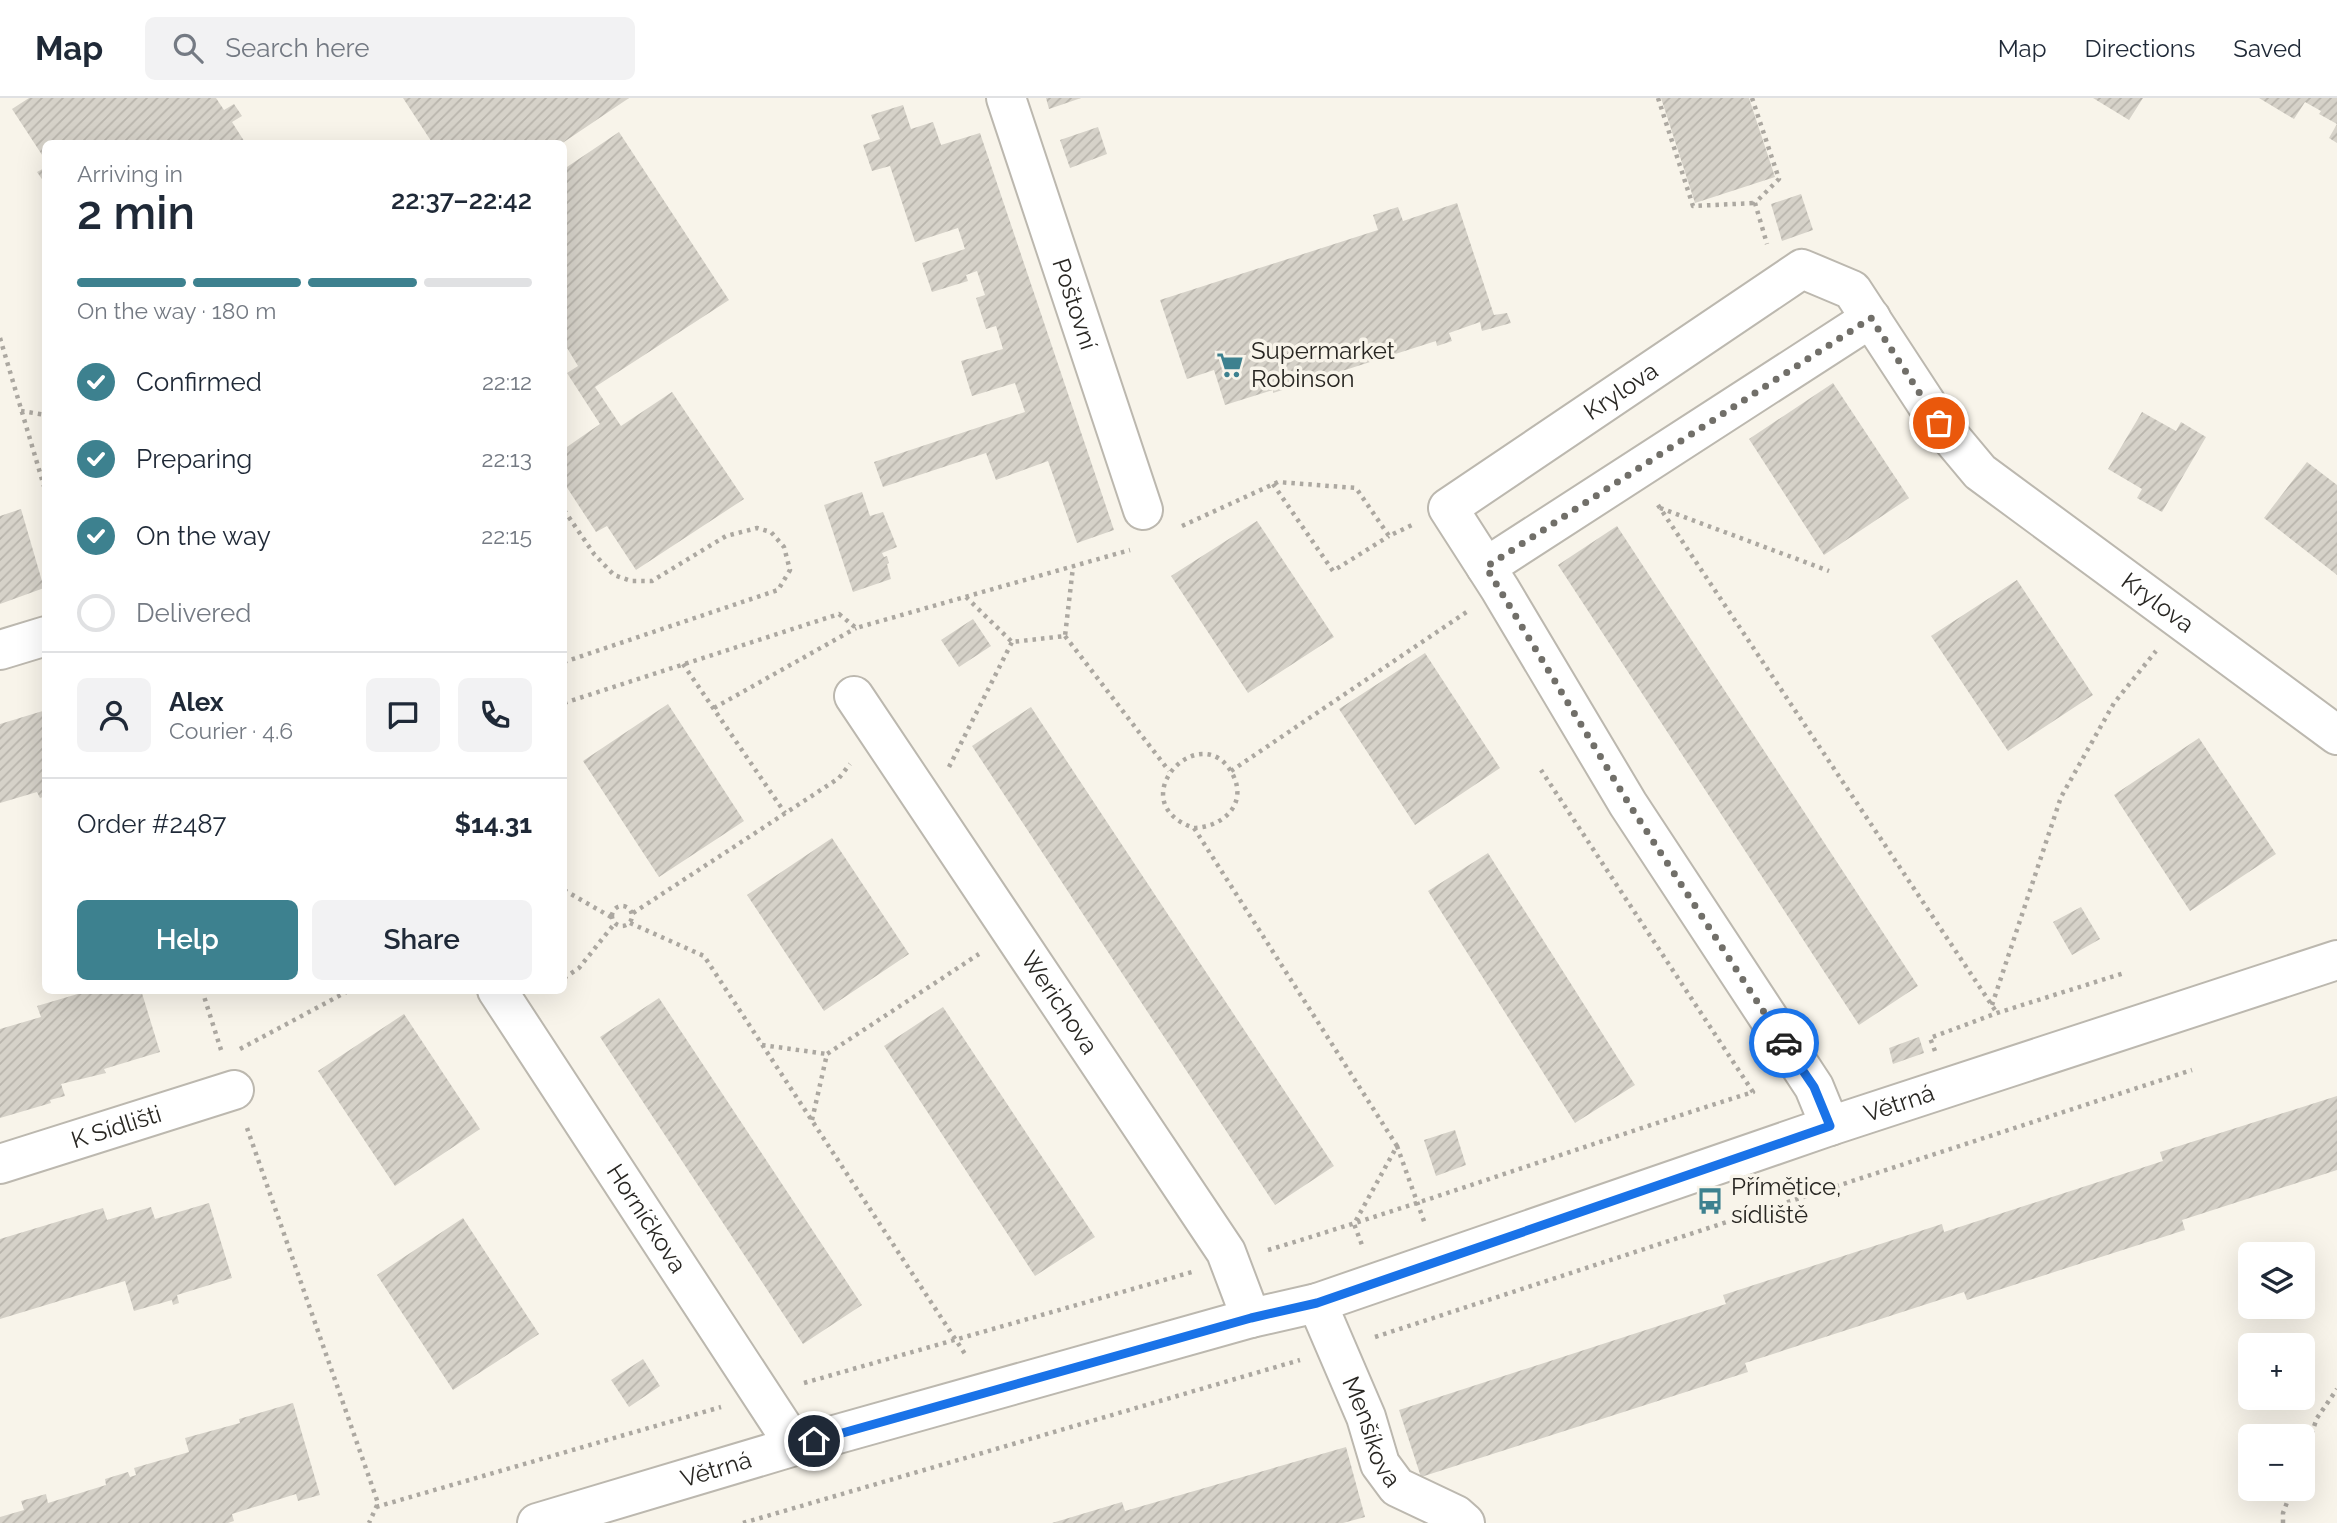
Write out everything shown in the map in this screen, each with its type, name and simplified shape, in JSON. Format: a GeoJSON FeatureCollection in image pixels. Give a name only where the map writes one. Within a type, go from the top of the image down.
{"type":"FeatureCollection","features":[{"type":"Feature","properties":{"kind":"street","name":"Poštovní"},"geometry":{"type":"LineString","coordinates":[[1006,98],[1151,529]]}},
{"type":"Feature","properties":{"kind":"street","name":"Krylova"},"geometry":{"type":"LineString","coordinates":[[1448,508],[1802,270],[1852,290],[1939,423],[1980,472],[2337,735]]}},
{"type":"Feature","properties":{"kind":"street"},"geometry":{"type":"LineString","coordinates":[[1493,578],[1635,471],[1871,318]]}},
{"type":"Feature","properties":{"kind":"street"},"geometry":{"type":"LineString","coordinates":[[1448,508],[1629,804],[1814,1087],[1830,1126]]}},
{"type":"Feature","properties":{"kind":"street"},"geometry":{"type":"LineString","coordinates":[[0,650],[42,637]]}},
{"type":"Feature","properties":{"kind":"street","name":"Werichova"},"geometry":{"type":"LineString","coordinates":[[853,696],[1226,1252],[1251,1318]]}},
{"type":"Feature","properties":{"kind":"street","name":"Větrná"},"geometry":{"type":"LineString","coordinates":[[537,1523],[795,1446],[1251,1318],[1317,1303],[1830,1126],[2337,960]]}},
{"type":"Feature","properties":{"kind":"street","name":"Horníčkova"},"geometry":{"type":"LineString","coordinates":[[500,994],[795,1446]]}},
{"type":"Feature","properties":{"kind":"street","name":"K Sídlišti"},"geometry":{"type":"LineString","coordinates":[[0,1164],[229,1074]]}},
{"type":"Feature","properties":{"kind":"street","name":"Menšíkova"},"geometry":{"type":"LineString","coordinates":[[1317,1303],[1366,1417],[1380,1464],[1397,1487],[1456,1515],[1465,1523]]}},
{"type":"Feature","properties":{"kind":"path"},"geometry":{"type":"LineString","coordinates":[[1658,98],[1693,206],[1755,204],[1779,179],[1752,98]]}},
{"type":"Feature","properties":{"kind":"path"},"geometry":{"type":"LineString","coordinates":[[1755,204],[1780,285]]}},
{"type":"Feature","properties":{"kind":"path"},"geometry":{"type":"LineString","coordinates":[[0,338],[42,480]]}},
{"type":"Feature","properties":{"kind":"path"},"geometry":{"type":"LineString","coordinates":[[21,411],[42,414]]}},
{"type":"Feature","properties":{"kind":"path"},"geometry":{"type":"LineString","coordinates":[[1635,471],[1997,1013]]}},
{"type":"Feature","properties":{"kind":"path"},"geometry":{"type":"LineString","coordinates":[[713,708],[856,628],[1073,567],[1151,529],[1278,481],[1356,488],[1390,536]]}},
{"type":"Feature","properties":{"kind":"path"},"geometry":{"type":"LineString","coordinates":[[1273,484],[1333,571],[1390,536],[1448,508]]}},
{"type":"Feature","properties":{"kind":"path"},"geometry":{"type":"LineString","coordinates":[[1660,508],[1829,570]]}},
{"type":"Feature","properties":{"kind":"path"},"geometry":{"type":"LineString","coordinates":[[567,514],[594,554],[614,575],[632,580],[652,581],[726,536],[757,528],[771,532],[784,547],[790,570],[778,590],[567,661]]}},
{"type":"Feature","properties":{"kind":"path"},"geometry":{"type":"LineString","coordinates":[[1073,567],[1065,636],[1169,771]]}},
{"type":"Feature","properties":{"kind":"path"},"geometry":{"type":"LineString","coordinates":[[1231,771],[1493,578]]}},
{"type":"Feature","properties":{"kind":"path"},"geometry":{"type":"LineString","coordinates":[[965,597],[1012,642]]}},
{"type":"Feature","properties":{"kind":"path"},"geometry":{"type":"LineString","coordinates":[[567,702],[839,614],[856,628]]}},
{"type":"Feature","properties":{"kind":"path"},"geometry":{"type":"LineString","coordinates":[[1992,1006],[2061,797],[2114,703],[2180,619]]}},
{"type":"Feature","properties":{"kind":"path"},"geometry":{"type":"LineString","coordinates":[[1012,642],[1065,636]]}},
{"type":"Feature","properties":{"kind":"path"},"geometry":{"type":"LineString","coordinates":[[916,789],[951,766],[1012,642]]}},
{"type":"Feature","properties":{"kind":"path"},"geometry":{"type":"LineString","coordinates":[[683,664],[785,813]]}},
{"type":"Feature","properties":{"kind":"path"},"geometry":{"type":"LineString","coordinates":[[630,923],[633,913],[839,778],[877,731]]}},
{"type":"Feature","properties":{"kind":"path"},"geometry":{"type":"LineString","coordinates":[[1188,756],[1212,756],[1223,762],[1236,782],[1234,805],[1218,824],[1194,828],[1182,824],[1166,806],[1164,782],[1169,771],[1177,762],[1188,756]]}},
{"type":"Feature","properties":{"kind":"path"},"geometry":{"type":"LineString","coordinates":[[1194,828],[1397,1146],[1414,1195]]}},
{"type":"Feature","properties":{"kind":"path"},"geometry":{"type":"LineString","coordinates":[[567,892],[621,926],[630,923],[704,956],[991,1393]]}},
{"type":"Feature","properties":{"kind":"path"},"geometry":{"type":"LineString","coordinates":[[567,976],[579,968],[614,920],[615,908],[622,905],[633,913]]}},
{"type":"Feature","properties":{"kind":"path"},"geometry":{"type":"LineString","coordinates":[[762,1045],[827,1054],[1012,932]]}},
{"type":"Feature","properties":{"kind":"path"},"geometry":{"type":"LineString","coordinates":[[1939,1064],[1930,1038],[1997,1013],[2124,973]]}},
{"type":"Feature","properties":{"kind":"path"},"geometry":{"type":"LineString","coordinates":[[203,994],[378,1503],[369,1523]]}},
{"type":"Feature","properties":{"kind":"path"},"geometry":{"type":"LineString","coordinates":[[229,1074],[344,994]]}},
{"type":"Feature","properties":{"kind":"path"},"geometry":{"type":"LineString","coordinates":[[812,1121],[827,1054]]}},
{"type":"Feature","properties":{"kind":"path"},"geometry":{"type":"LineString","coordinates":[[743,1523],[1336,1349],[2192,1070]]}},
{"type":"Feature","properties":{"kind":"path"},"geometry":{"type":"LineString","coordinates":[[1753,1092],[1806,1075]]}},
{"type":"Feature","properties":{"kind":"path"},"geometry":{"type":"LineString","coordinates":[[1375,1283],[1354,1224],[1397,1146]]}},
{"type":"Feature","properties":{"kind":"path"},"geometry":{"type":"LineString","coordinates":[[2315,1425],[2337,1389]]}},
{"type":"Feature","properties":{"kind":"path"},"geometry":{"type":"LineString","coordinates":[[2283,1523],[2288,1501]]}},
{"type":"Feature","properties":{"kind":"building"},"geometry":{"type":"Polygon","coordinates":[[[29,98],[216,98],[224,110],[234,104],[242,116],[232,122],[243,140],[42,140],[42,155],[12,109],[29,98]]]}},
{"type":"Feature","properties":{"kind":"building"},"geometry":{"type":"Polygon","coordinates":[[[403,98],[629,98],[567,140],[430,140],[403,98]]]}},
{"type":"Feature","properties":{"kind":"building"},"geometry":{"type":"Polygon","coordinates":[[[1046,98],[1081,98],[1049,109],[1046,98]]]}},
{"type":"Feature","properties":{"kind":"building"},"geometry":{"type":"Polygon","coordinates":[[[1661,98],[1749,98],[1775,177],[1695,203],[1661,98]]]}},
{"type":"Feature","properties":{"kind":"building"},"geometry":{"type":"Polygon","coordinates":[[[2093,98],[2143,98],[2129,120],[2093,98]]]}},
{"type":"Feature","properties":{"kind":"building"},"geometry":{"type":"Polygon","coordinates":[[[2259,98],[2337,98],[2337,124],[2305,102],[2294,119],[2259,98]]]}},
{"type":"Feature","properties":{"kind":"building"},"geometry":{"type":"Polygon","coordinates":[[[903,105],[911,129],[933,122],[941,145],[980,133],[1114,530],[1077,543],[1048,461],[996,480],[986,453],[883,487],[874,462],[1025,412],[1015,383],[972,396],[961,361],[1003,349],[996,326],[986,329],[976,298],[985,295],[977,271],[966,275],[968,281],[932,292],[922,263],[965,249],[958,228],[915,242],[890,166],[872,171],[863,145],[880,139],[871,115],[903,105]]]}},
{"type":"Feature","properties":{"kind":"building"},"geometry":{"type":"Polygon","coordinates":[[[2337,124],[2337,143],[2329,138],[2337,124]]]}},
{"type":"Feature","properties":{"kind":"building"},"geometry":{"type":"Polygon","coordinates":[[[1098,127],[1107,154],[1070,168],[1060,140],[1098,127]]]}},
{"type":"Feature","properties":{"kind":"building"},"geometry":{"type":"Polygon","coordinates":[[[619,132],[729,300],[595,387],[621,426],[672,392],[744,499],[636,570],[607,526],[596,532],[567,488],[567,447],[600,424],[567,373],[578,366],[567,348],[567,167],[619,132]]]}},
{"type":"Feature","properties":{"kind":"building"},"geometry":{"type":"Polygon","coordinates":[[[1801,194],[1813,230],[1782,241],[1771,204],[1801,194]]]}},
{"type":"Feature","properties":{"kind":"building"},"geometry":{"type":"Polygon","coordinates":[[[1457,203],[1494,315],[1507,313],[1511,323],[1482,331],[1480,322],[1449,333],[1452,341],[1437,346],[1436,341],[1273,393],[1273,390],[1225,405],[1214,370],[1187,379],[1160,300],[1378,230],[1373,215],[1398,207],[1403,221],[1457,203]]]}},
{"type":"Feature","properties":{"kind":"building"},"geometry":{"type":"Polygon","coordinates":[[[1833,383],[1909,498],[1824,555],[1749,439],[1833,383]]]}},
{"type":"Feature","properties":{"kind":"building"},"geometry":{"type":"Polygon","coordinates":[[[2142,412],[2176,431],[2181,422],[2206,437],[2162,512],[2137,498],[2142,489],[2108,469],[2142,412]]]}},
{"type":"Feature","properties":{"kind":"building"},"geometry":{"type":"Polygon","coordinates":[[[2307,462],[2337,485],[2337,575],[2264,518],[2307,462]]]}},
{"type":"Feature","properties":{"kind":"building"},"geometry":{"type":"Polygon","coordinates":[[[862,492],[870,516],[883,512],[897,547],[882,553],[884,557],[887,556],[891,579],[853,592],[824,505],[862,492]]]}},
{"type":"Feature","properties":{"kind":"building"},"geometry":{"type":"Polygon","coordinates":[[[21,509],[42,589],[0,604],[0,516],[21,509]]]}},
{"type":"Feature","properties":{"kind":"building"},"geometry":{"type":"Polygon","coordinates":[[[1257,521],[1334,637],[1248,693],[1171,576],[1257,521]]]}},
{"type":"Feature","properties":{"kind":"building"},"geometry":{"type":"Polygon","coordinates":[[[1617,526],[1918,986],[1859,1025],[1558,565],[1617,526]]]}},
{"type":"Feature","properties":{"kind":"building"},"geometry":{"type":"Polygon","coordinates":[[[2017,580],[2093,695],[2008,751],[1931,636],[2017,580]]]}},
{"type":"Feature","properties":{"kind":"building"},"geometry":{"type":"Polygon","coordinates":[[[973,619],[991,646],[959,667],[941,640],[973,619]]]}},
{"type":"Feature","properties":{"kind":"building"},"geometry":{"type":"Polygon","coordinates":[[[1425,653],[1500,768],[1415,825],[1339,709],[1425,653]]]}},
{"type":"Feature","properties":{"kind":"building"},"geometry":{"type":"Polygon","coordinates":[[[668,704],[744,821],[659,877],[583,761],[668,704]]]}},
{"type":"Feature","properties":{"kind":"building"},"geometry":{"type":"Polygon","coordinates":[[[1031,707],[1334,1166],[1275,1205],[972,746],[1031,707]]]}},
{"type":"Feature","properties":{"kind":"building"},"geometry":{"type":"Polygon","coordinates":[[[42,711],[42,797],[37,792],[0,803],[0,724],[42,711]]]}},
{"type":"Feature","properties":{"kind":"building"},"geometry":{"type":"Polygon","coordinates":[[[2199,738],[2276,854],[2190,911],[2114,795],[2199,738]]]}},
{"type":"Feature","properties":{"kind":"building"},"geometry":{"type":"Polygon","coordinates":[[[832,838],[909,954],[824,1011],[747,895],[832,838]]]}},
{"type":"Feature","properties":{"kind":"building"},"geometry":{"type":"Polygon","coordinates":[[[1488,853],[1635,1085],[1575,1123],[1428,891],[1488,853]]]}},
{"type":"Feature","properties":{"kind":"building"},"geometry":{"type":"Polygon","coordinates":[[[2081,907],[2100,939],[2072,955],[2053,922],[2081,907]]]}},
{"type":"Feature","properties":{"kind":"building"},"geometry":{"type":"Polygon","coordinates":[[[78,994],[142,994],[160,1052],[104,1069],[106,1073],[61,1084],[65,1096],[50,1100],[51,1103],[0,1118],[0,1029],[41,1017],[37,1006],[78,994]]]}},
{"type":"Feature","properties":{"kind":"building"},"geometry":{"type":"Polygon","coordinates":[[[659,998],[862,1305],[803,1344],[600,1037],[659,998]]]}},
{"type":"Feature","properties":{"kind":"building"},"geometry":{"type":"Polygon","coordinates":[[[943,1007],[1095,1237],[1035,1276],[884,1046],[943,1007]]]}},
{"type":"Feature","properties":{"kind":"building"},"geometry":{"type":"Polygon","coordinates":[[[404,1014],[480,1129],[395,1186],[318,1071],[404,1014]]]}},
{"type":"Feature","properties":{"kind":"building"},"geometry":{"type":"Polygon","coordinates":[[[1919,1037],[1924,1053],[1893,1064],[1889,1048],[1919,1037]]]}},
{"type":"Feature","properties":{"kind":"building"},"geometry":{"type":"Polygon","coordinates":[[[2337,1096],[2337,1170],[2182,1220],[2185,1230],[1967,1300],[1964,1292],[1745,1363],[1748,1372],[1421,1477],[1399,1410],[1726,1304],[1723,1295],[1942,1224],[1944,1232],[2163,1161],[2160,1152],[2337,1096]]]}},
{"type":"Feature","properties":{"kind":"building"},"geometry":{"type":"Polygon","coordinates":[[[1455,1130],[1466,1165],[1436,1176],[1424,1140],[1455,1130]]]}},
{"type":"Feature","properties":{"kind":"building"},"geometry":{"type":"Polygon","coordinates":[[[209,1203],[232,1278],[177,1295],[179,1303],[173,1305],[172,1300],[134,1311],[125,1281],[0,1319],[0,1239],[103,1208],[107,1220],[151,1207],[155,1219],[209,1203]]]}},
{"type":"Feature","properties":{"kind":"building"},"geometry":{"type":"Polygon","coordinates":[[[463,1218],[539,1334],[453,1390],[377,1275],[463,1218]]]}},
{"type":"Feature","properties":{"kind":"building"},"geometry":{"type":"Polygon","coordinates":[[[643,1359],[660,1386],[629,1407],[611,1380],[643,1359]]]}},
{"type":"Feature","properties":{"kind":"building"},"geometry":{"type":"Polygon","coordinates":[[[293,1403],[320,1495],[298,1501],[296,1494],[232,1514],[234,1521],[228,1523],[0,1523],[0,1517],[24,1510],[21,1501],[46,1494],[48,1503],[106,1485],[105,1479],[128,1472],[130,1477],[136,1475],[134,1468],[189,1452],[185,1438],[240,1423],[239,1419],[293,1403]]]}},
{"type":"Feature","properties":{"kind":"building"},"geometry":{"type":"Polygon","coordinates":[[[1346,1447],[1365,1517],[1343,1523],[1052,1523],[1122,1502],[1125,1511],[1346,1447]]]}},
{"type":"Feature","properties":{"kind":"way so far"},"geometry":{"type":"LineString","coordinates":[[1784,1043],[1629,804],[1486,567],[1871,318],[1939,423]]}},
{"type":"Feature","properties":{"kind":"place","name":"Supermarket Robinson"},"geometry":{"type":"Point","coordinates":[1230,365]}},
{"type":"Feature","properties":{"kind":"place","name":"Přímětice, sídliště"},"geometry":{"type":"Point","coordinates":[1710,1201]}},
{"type":"Feature","properties":{"kind":"route"},"geometry":{"type":"LineString","coordinates":[[814,1441],[1251,1318],[1317,1303],[1830,1126],[1814,1087],[1784,1043]]}}]}
